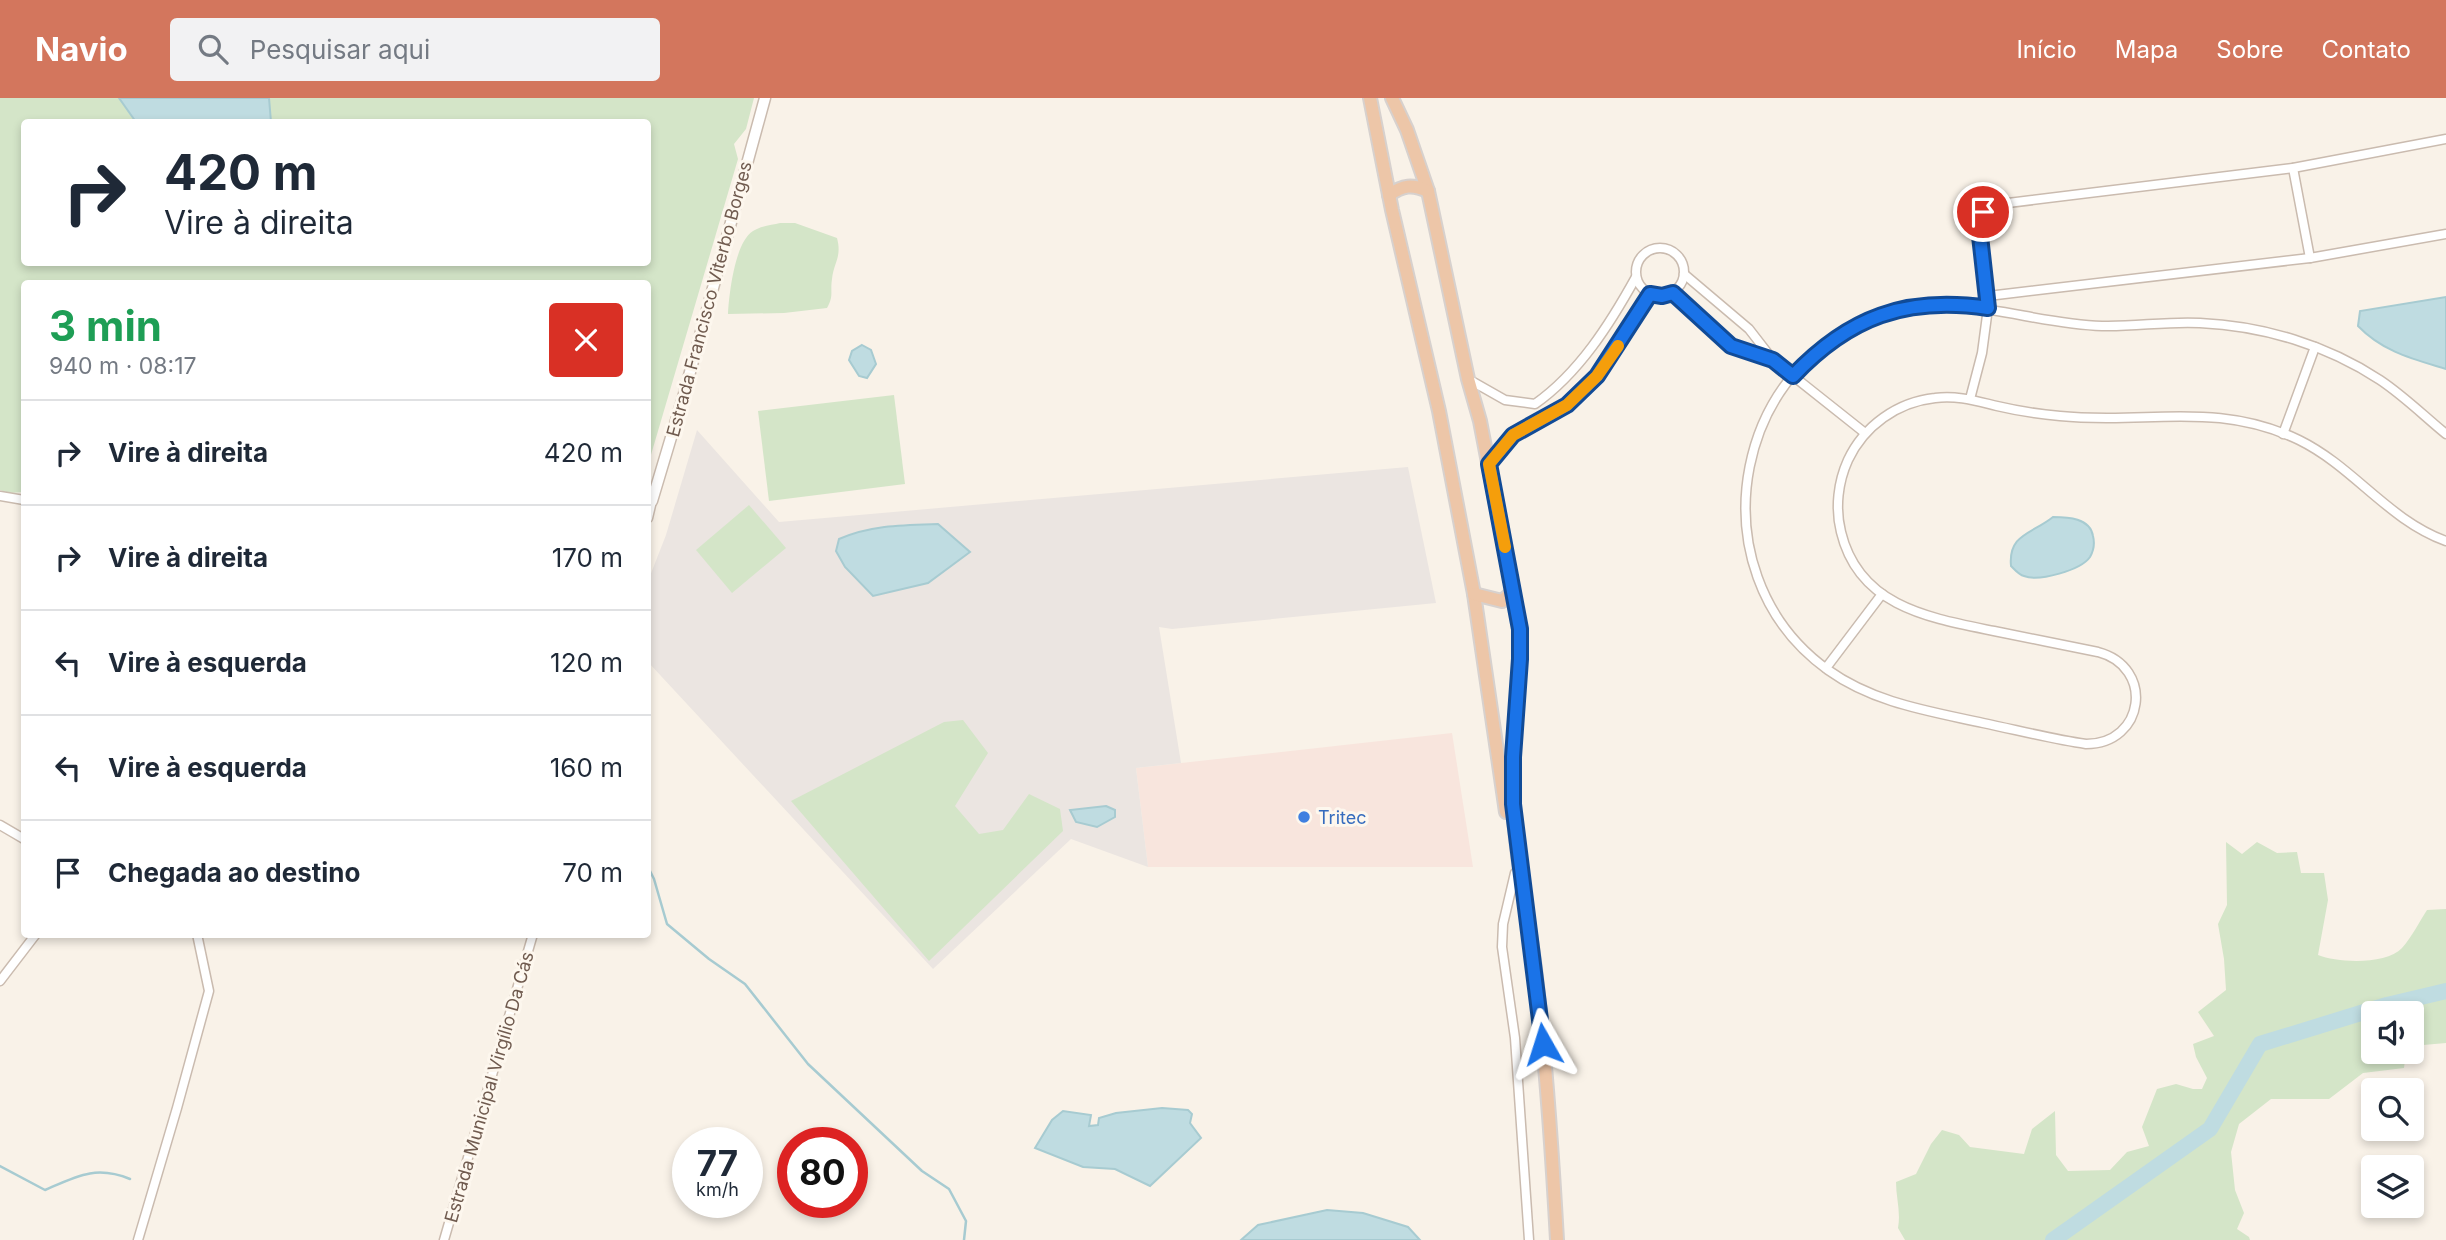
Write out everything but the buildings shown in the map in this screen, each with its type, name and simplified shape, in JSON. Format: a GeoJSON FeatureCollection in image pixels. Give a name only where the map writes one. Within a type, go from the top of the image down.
{"type":"FeatureCollection","features":[{"type":"Feature","properties":{"kind":"highway"},"geometry":{"type":"LineString","coordinates":[[1370,98],[1389,195],[1426,352],[1474,594],[1538,1045],[1555,1240]]}},
{"type":"Feature","properties":{"kind":"highway"},"geometry":{"type":"LineString","coordinates":[[1392,98],[1407,130],[1428,191],[1489,464],[1520,629],[1513,804],[1542,1031],[1551,1127],[1555,1240]]}},
{"type":"Feature","properties":{"kind":"highway"},"geometry":{"type":"LineString","coordinates":[[1389,195],[1400,187],[1410,186],[1428,191]]}},
{"type":"Feature","properties":{"kind":"highway"},"geometry":{"type":"LineString","coordinates":[[1474,594],[1502,601],[1513,592]]}},
{"type":"Feature","properties":{"kind":"street","name":"Estrada Francisco Viterbo Borges"},"geometry":{"type":"LineString","coordinates":[[651,498],[684,394],[765,98]]}},
{"type":"Feature","properties":{"kind":"street"},"geometry":{"type":"LineString","coordinates":[[1970,399],[1982,353],[1988,308],[1979,223],[1983,212],[1992,205],[2293,168],[2446,139]]}},
{"type":"Feature","properties":{"kind":"street"},"geometry":{"type":"LineString","coordinates":[[2293,168],[2310,258]]}},
{"type":"Feature","properties":{"kind":"street"},"geometry":{"type":"LineString","coordinates":[[1987,296],[2310,258],[2446,234]]}},
{"type":"Feature","properties":{"kind":"street"},"geometry":{"type":"LineString","coordinates":[[1468,379],[1505,400],[1535,404],[1557,387],[1586,356],[1636,277],[1637,265],[1643,255],[1659,248],[1675,253],[1682,262],[1684,274],[1681,285],[1673,293],[1662,296],[1650,294],[1641,287],[1636,277]]}},
{"type":"Feature","properties":{"kind":"street"},"geometry":{"type":"LineString","coordinates":[[1684,274],[1749,329],[1773,360],[1865,433]]}},
{"type":"Feature","properties":{"kind":"street"},"geometry":{"type":"LineString","coordinates":[[1673,293],[1731,346],[1773,360]]}},
{"type":"Feature","properties":{"kind":"street"},"geometry":{"type":"LineString","coordinates":[[1489,464],[1513,435],[1567,405],[1597,376],[1650,294]]}},
{"type":"Feature","properties":{"kind":"street"},"geometry":{"type":"LineString","coordinates":[[2446,434],[2380,380],[2339,357],[2271,332],[2222,324],[2088,326],[2032,319],[1988,308],[1931,305],[1874,318],[1833,339],[1815,353],[1793,376],[1771,407],[1753,449],[1745,494],[1747,538],[1755,570],[1768,601],[1793,638],[1826,668],[1864,691],[1905,706],[2086,744],[2102,743],[2116,736],[2132,718],[2136,695],[2133,680],[2125,667],[2113,657],[1936,619],[1903,607],[1864,578],[1850,558],[1839,524],[1838,500],[1842,475],[1852,452],[1865,433],[1886,416],[1908,404],[1932,398],[1970,399],[2015,410],[2083,418],[2213,416],[2249,422],[2283,434],[2329,457],[2356,478],[2380,502],[2409,523],[2446,541]]}},
{"type":"Feature","properties":{"kind":"street"},"geometry":{"type":"LineString","coordinates":[[2283,434],[2315,347]]}},
{"type":"Feature","properties":{"kind":"street"},"geometry":{"type":"LineString","coordinates":[[0,496],[21,500]]}},
{"type":"Feature","properties":{"kind":"street"},"geometry":{"type":"LineString","coordinates":[[1826,668],[1882,594]]}},
{"type":"Feature","properties":{"kind":"street"},"geometry":{"type":"LineString","coordinates":[[0,825],[21,837]]}},
{"type":"Feature","properties":{"kind":"street"},"geometry":{"type":"LineString","coordinates":[[1515,873],[1503,924],[1502,947],[1515,1038],[1529,1240]]}},
{"type":"Feature","properties":{"kind":"street"},"geometry":{"type":"LineString","coordinates":[[0,981],[33,938]]}},
{"type":"Feature","properties":{"kind":"street"},"geometry":{"type":"LineString","coordinates":[[138,1240],[209,991],[198,938]]}},
{"type":"Feature","properties":{"kind":"street","name":"Estrada Municipal Virgílio Da Cás"},"geometry":{"type":"LineString","coordinates":[[444,1240],[532,938]]}},
{"type":"Feature","properties":{"kind":"shaded area"},"geometry":{"type":"Polygon","coordinates":[[[697,430],[779,522],[1408,467],[1436,603],[1172,629],[1159,627],[1181,763],[1136,768],[1148,867],[1071,839],[933,969],[651,665],[651,573],[666,535],[697,430]]]}},
{"type":"Feature","properties":{"kind":"shaded area","name":"Tritec"},"geometry":{"type":"Polygon","coordinates":[[[1452,733],[1473,867],[1148,867],[1136,768],[1452,733]]]}},
{"type":"Feature","properties":{"kind":"green space"},"geometry":{"type":"Polygon","coordinates":[[[0,98],[754,98],[746,129],[734,144],[738,159],[651,455],[651,280],[21,280],[21,492],[0,490],[0,98]]]}},
{"type":"Feature","properties":{"kind":"green space"},"geometry":{"type":"Polygon","coordinates":[[[780,223],[795,223],[837,238],[838,255],[827,308],[784,313],[728,314],[734,269],[747,237],[756,229],[780,223]]]}},
{"type":"Feature","properties":{"kind":"green space"},"geometry":{"type":"Polygon","coordinates":[[[894,395],[905,484],[769,501],[758,411],[894,395]]]}},
{"type":"Feature","properties":{"kind":"green space"},"geometry":{"type":"Polygon","coordinates":[[[749,505],[786,548],[732,593],[696,550],[749,505]]]}},
{"type":"Feature","properties":{"kind":"green space"},"geometry":{"type":"Polygon","coordinates":[[[963,720],[988,753],[955,806],[979,834],[1003,830],[1029,794],[1060,809],[1063,831],[929,961],[791,801],[944,722],[963,720]]]}},
{"type":"Feature","properties":{"kind":"green space"},"geometry":{"type":"Polygon","coordinates":[[[2226,842],[2242,854],[2257,842],[2277,853],[2297,852],[2301,873],[2324,873],[2328,900],[2318,955],[2362,961],[2395,954],[2406,944],[2427,910],[2446,909],[2446,1043],[2424,1045],[2424,1001],[2361,1001],[2361,1064],[2404,1064],[2404,1068],[2363,1073],[2329,1099],[2271,1099],[2239,1124],[2231,1152],[2235,1190],[2244,1213],[2237,1229],[2250,1240],[1905,1240],[1898,1228],[1896,1182],[1916,1174],[1931,1144],[1942,1130],[1959,1135],[1970,1147],[2024,1154],[2032,1129],[2055,1111],[2056,1155],[2068,1171],[2110,1170],[2127,1152],[2149,1146],[2142,1127],[2157,1089],[2176,1084],[2202,1089],[2207,1078],[2196,1057],[2193,1044],[2214,1036],[2198,1012],[2226,990],[2218,924],[2227,905],[2226,842]]]}},
{"type":"Feature","properties":{"kind":"water"},"geometry":{"type":"Polygon","coordinates":[[[119,98],[269,98],[271,119],[134,119],[119,98]]]}},
{"type":"Feature","properties":{"kind":"water"},"geometry":{"type":"Polygon","coordinates":[[[2446,297],[2446,369],[2388,348],[2358,326],[2360,311],[2446,297]]]}},
{"type":"Feature","properties":{"kind":"water"},"geometry":{"type":"Polygon","coordinates":[[[862,345],[871,350],[876,364],[867,378],[859,376],[849,360],[852,351],[862,345]]]}},
{"type":"Feature","properties":{"kind":"water"},"geometry":{"type":"Polygon","coordinates":[[[2053,517],[2071,518],[2088,525],[2094,542],[2090,557],[2078,566],[2059,574],[2039,577],[2020,575],[2011,566],[2013,547],[2023,536],[2053,517]]]}},
{"type":"Feature","properties":{"kind":"water"},"geometry":{"type":"Polygon","coordinates":[[[938,524],[970,552],[928,583],[873,596],[845,567],[836,551],[839,539],[851,534],[887,527],[938,524]]]}},
{"type":"Feature","properties":{"kind":"water"},"geometry":{"type":"Polygon","coordinates":[[[1106,806],[1115,810],[1115,817],[1097,827],[1076,822],[1070,810],[1106,806]]]}},
{"type":"Feature","properties":{"kind":"water"},"geometry":{"type":"Polygon","coordinates":[[[1162,1108],[1188,1110],[1192,1114],[1190,1123],[1201,1138],[1150,1186],[1115,1169],[1083,1167],[1035,1148],[1052,1120],[1063,1111],[1091,1115],[1089,1126],[1098,1125],[1099,1118],[1116,1113],[1162,1108]]]}},
{"type":"Feature","properties":{"kind":"water"},"geometry":{"type":"Polygon","coordinates":[[[1327,1210],[1363,1213],[1408,1227],[1420,1240],[1241,1240],[1258,1225],[1327,1210]]]}},
{"type":"Feature","properties":{"kind":"waterway"},"geometry":{"type":"LineString","coordinates":[[651,873],[667,924],[709,959],[745,984],[808,1064],[922,1171],[949,1189],[966,1221],[964,1240]]}},
{"type":"Feature","properties":{"kind":"waterway"},"geometry":{"type":"LineString","coordinates":[[2053,1240],[2210,1129],[2260,1044],[2387,1005],[2446,991]]}},
{"type":"Feature","properties":{"kind":"waterway"},"geometry":{"type":"LineString","coordinates":[[0,1166],[45,1190],[87,1174],[107,1173],[130,1179]]}},
{"type":"Feature","properties":{"kind":"slow traffic"},"geometry":{"type":"LineString","coordinates":[[1505,547],[1489,464],[1513,435],[1567,405],[1597,376],[1618,346]]}},
{"type":"Feature","properties":{"kind":"place","name":"Tritec"},"geometry":{"type":"Point","coordinates":[1304,817]}},
{"type":"Feature","properties":{"kind":"route"},"geometry":{"type":"LineString","coordinates":[[1543,1044],[1513,804],[1520,629],[1489,464],[1513,435],[1567,405],[1597,376],[1650,294],[1667,296],[1673,293],[1731,346],[1773,360],[1793,376],[1833,339],[1874,318],[1919,306],[1942,304],[1988,308],[1979,227],[1983,212]]}}]}
